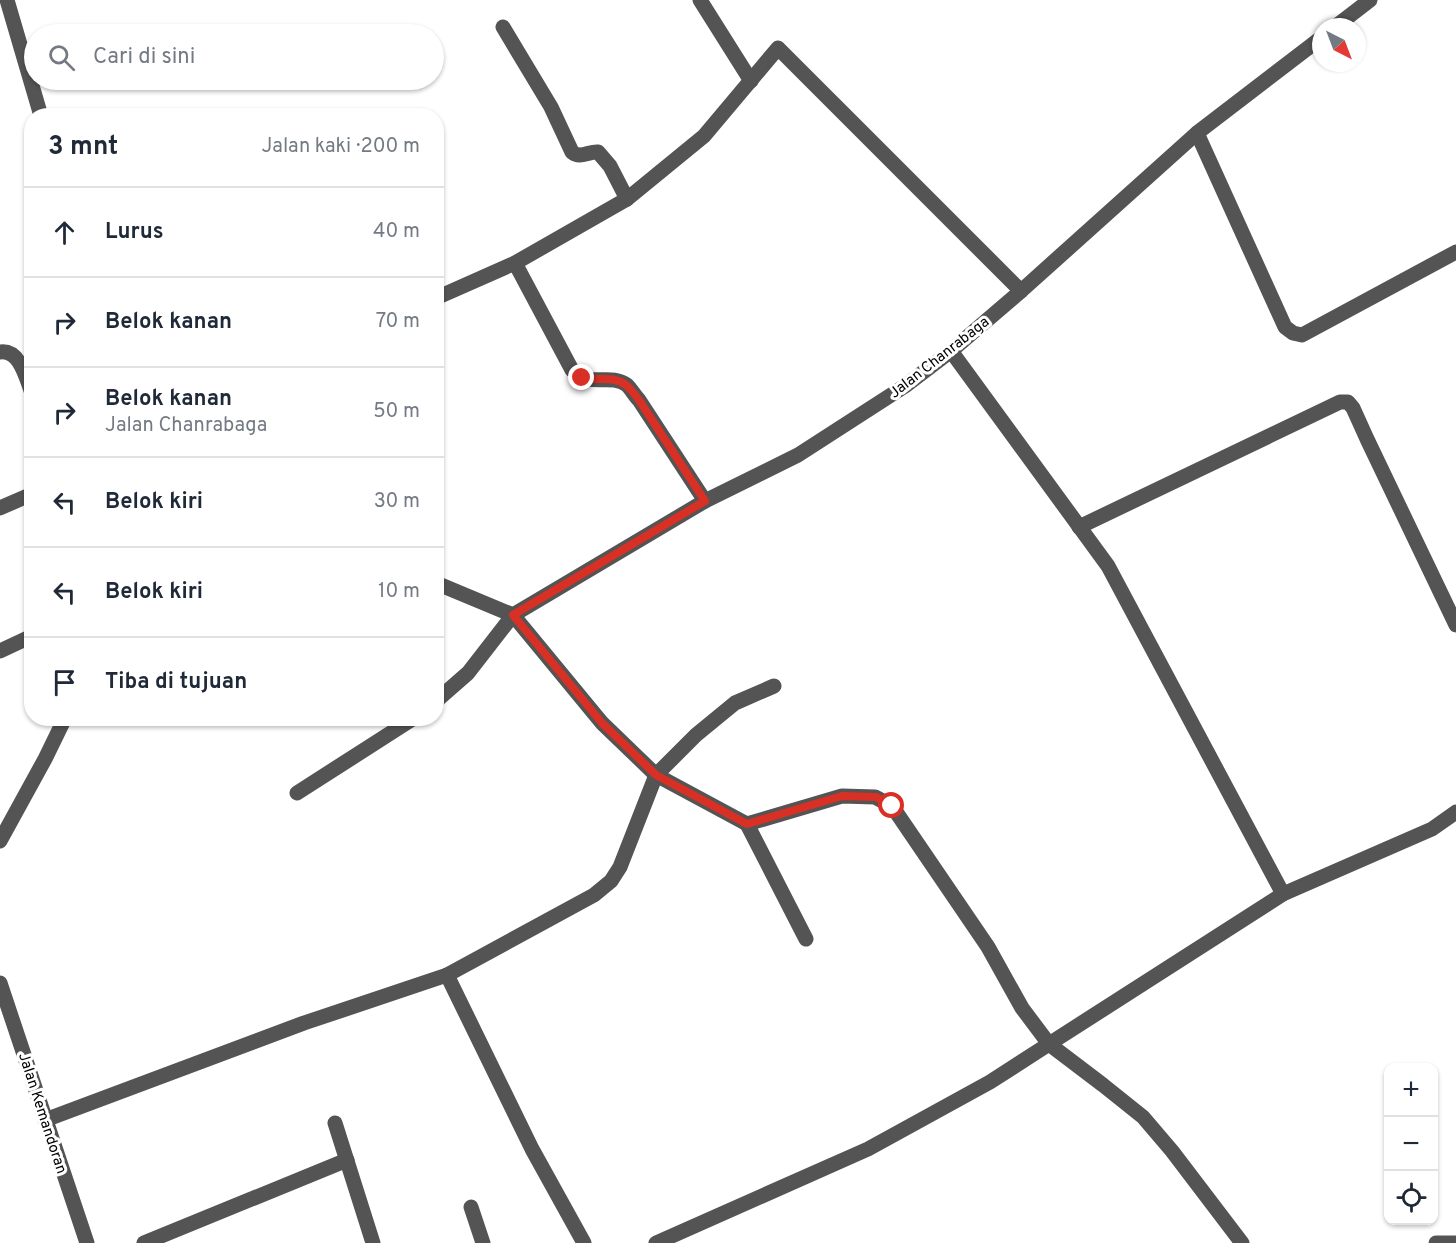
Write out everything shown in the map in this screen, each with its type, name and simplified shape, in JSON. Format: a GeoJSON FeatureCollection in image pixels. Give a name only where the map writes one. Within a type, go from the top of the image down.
{"type":"FeatureCollection","features":[{"type":"Feature","properties":{"kind":"street"},"geometry":{"type":"LineString","coordinates":[[700,0],[751,81]]}},
{"type":"Feature","properties":{"kind":"street"},"geometry":{"type":"LineString","coordinates":[[1347,18],[1370,0]]}},
{"type":"Feature","properties":{"kind":"street"},"geometry":{"type":"LineString","coordinates":[[10,1],[24,53]]}},
{"type":"Feature","properties":{"kind":"street"},"geometry":{"type":"LineString","coordinates":[[503,27],[551,107],[572,152],[579,156],[598,152],[610,166],[627,199]]}},
{"type":"Feature","properties":{"kind":"street","name":"Jalan Chanrabaga"},"geometry":{"type":"LineString","coordinates":[[513,615],[705,501],[798,455],[906,386],[1022,291],[1197,133],[1312,45]]}},
{"type":"Feature","properties":{"kind":"street"},"geometry":{"type":"LineString","coordinates":[[444,294],[515,263],[627,199],[704,136],[778,48],[1022,291]]}},
{"type":"Feature","properties":{"kind":"street"},"geometry":{"type":"LineString","coordinates":[[34,90],[39,108]]}},
{"type":"Feature","properties":{"kind":"street"},"geometry":{"type":"LineString","coordinates":[[1197,133],[1286,327],[1293,333],[1302,335],[1456,252]]}},
{"type":"Feature","properties":{"kind":"street"},"geometry":{"type":"LineString","coordinates":[[515,263],[572,370],[582,378],[616,380],[627,386],[639,400],[705,501]]}},
{"type":"Feature","properties":{"kind":"street"},"geometry":{"type":"LineString","coordinates":[[0,352],[6,351],[15,357],[24,372]]}},
{"type":"Feature","properties":{"kind":"street"},"geometry":{"type":"LineString","coordinates":[[951,351],[1107,566],[1283,894]]}},
{"type":"Feature","properties":{"kind":"street"},"geometry":{"type":"LineString","coordinates":[[1079,527],[1329,407],[1346,401],[1353,408],[1456,625]]}},
{"type":"Feature","properties":{"kind":"street"},"geometry":{"type":"LineString","coordinates":[[0,508],[24,498]]}},
{"type":"Feature","properties":{"kind":"street"},"geometry":{"type":"LineString","coordinates":[[444,586],[513,615],[602,723],[656,775],[747,824],[806,939]]}},
{"type":"Feature","properties":{"kind":"street"},"geometry":{"type":"LineString","coordinates":[[444,694],[468,673],[513,615]]}},
{"type":"Feature","properties":{"kind":"street"},"geometry":{"type":"LineString","coordinates":[[0,651],[24,640]]}},
{"type":"Feature","properties":{"kind":"street"},"geometry":{"type":"LineString","coordinates":[[45,1120],[304,1023],[447,975],[594,895],[612,881],[620,867],[656,775],[696,735],[735,703],[774,686]]}},
{"type":"Feature","properties":{"kind":"street"},"geometry":{"type":"LineString","coordinates":[[0,841],[61,726]]}},
{"type":"Feature","properties":{"kind":"street"},"geometry":{"type":"LineString","coordinates":[[297,793],[402,726]]}},
{"type":"Feature","properties":{"kind":"street"},"geometry":{"type":"LineString","coordinates":[[747,824],[842,796],[876,797],[892,806],[988,947],[1022,1008],[1049,1044],[1143,1117],[1242,1243]]}},
{"type":"Feature","properties":{"kind":"street"},"geometry":{"type":"LineString","coordinates":[[656,1243],[868,1149],[908,1128],[990,1082],[1283,894],[1432,829],[1456,812]]}},
{"type":"Feature","properties":{"kind":"street"},"geometry":{"type":"LineString","coordinates":[[447,975],[532,1149],[584,1243]]}},
{"type":"Feature","properties":{"kind":"street","name":"Jalan Kemandoran"},"geometry":{"type":"LineString","coordinates":[[0,983],[87,1243]]}},
{"type":"Feature","properties":{"kind":"street"},"geometry":{"type":"LineString","coordinates":[[335,1123],[373,1243]]}},
{"type":"Feature","properties":{"kind":"street"},"geometry":{"type":"LineString","coordinates":[[144,1243],[346,1160]]}},
{"type":"Feature","properties":{"kind":"street"},"geometry":{"type":"LineString","coordinates":[[471,1207],[483,1243]]}},
{"type":"Feature","properties":{"kind":"street"},"geometry":{"type":"LineString","coordinates":[[1436,1243],[1456,1243]]}},
{"type":"Feature","properties":{"kind":"route"},"geometry":{"type":"LineString","coordinates":[[582,378],[616,380],[627,386],[639,400],[705,501],[513,615],[602,723],[656,775],[747,824],[842,796],[876,797],[892,806]]}}]}
